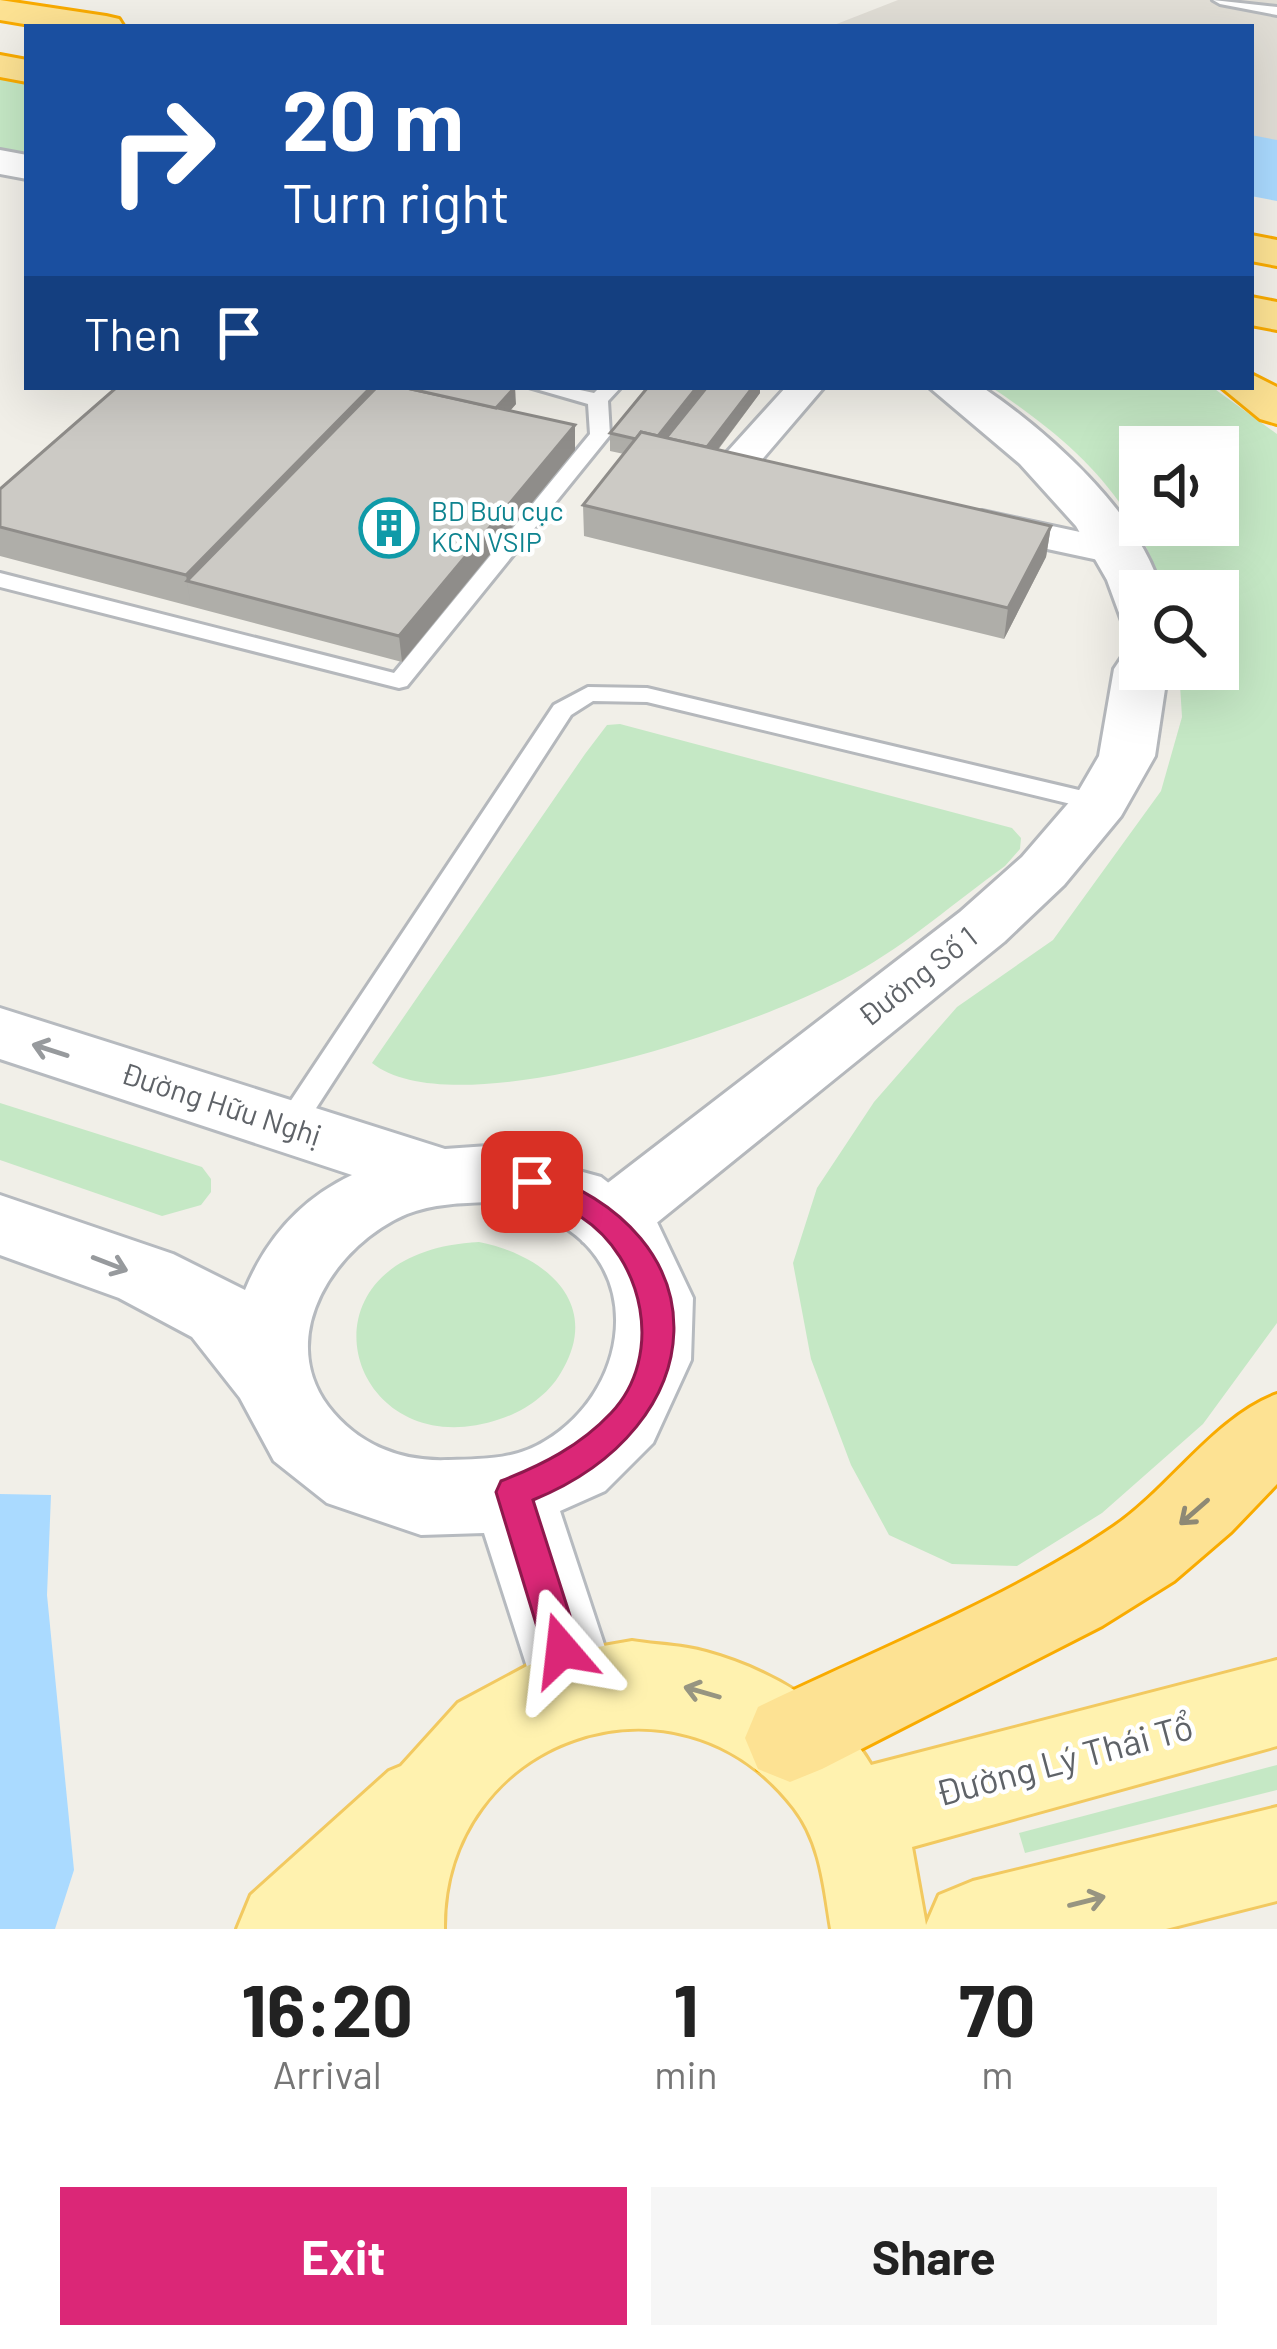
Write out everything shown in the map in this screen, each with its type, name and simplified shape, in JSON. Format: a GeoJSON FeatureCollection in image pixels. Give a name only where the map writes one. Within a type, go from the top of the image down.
{"type":"FeatureCollection","features":[{"type":"Feature","properties":{"kind":"highway"},"geometry":{"type":"LineString","coordinates":[[0,9],[88,24]]}},
{"type":"Feature","properties":{"kind":"highway"},"geometry":{"type":"LineString","coordinates":[[1249,390],[1277,409]]}},
{"type":"Feature","properties":{"kind":"highway"},"geometry":{"type":"LineString","coordinates":[[790,1738],[1072,1598],[1144,1554],[1202,1506],[1277,1430]]}},
{"type":"Feature","properties":{"kind":"main road","name":"Đường Hữu Nghị"},"geometry":{"type":"LineString","coordinates":[[0,1033],[441,1177]]}},
{"type":"Feature","properties":{"kind":"main road"},"geometry":{"type":"LineString","coordinates":[[488,1174],[532,1182],[573,1198],[608,1222],[638,1255],[654,1294],[659,1337],[649,1381],[625,1422],[587,1457],[513,1492],[453,1500],[421,1498],[362,1480],[314,1448],[281,1405],[272,1380],[268,1340],[276,1300],[294,1263],[322,1231],[357,1205],[398,1186],[488,1174]]}},
{"type":"Feature","properties":{"kind":"main road"},"geometry":{"type":"LineString","coordinates":[[0,1226],[111,1264],[214,1310],[238,1333],[272,1380]]}},
{"type":"Feature","properties":{"kind":"main road"},"geometry":{"type":"LineString","coordinates":[[513,1492],[575,1690]]}},
{"type":"Feature","properties":{"kind":"main road"},"geometry":{"type":"LineString","coordinates":[[285,1929],[442,1785],[488,1735],[544,1700],[575,1690],[639,1682],[703,1691],[763,1718],[790,1738],[817,1766],[851,1817],[872,1873],[879,1929]]}},
{"type":"Feature","properties":{"kind":"main road","name":"Đường Lý Thái Tổ"},"geometry":{"type":"LineString","coordinates":[[851,1817],[1277,1703]]}},
{"type":"Feature","properties":{"kind":"main road"},"geometry":{"type":"LineString","coordinates":[[396,1929],[400,1881],[410,1846],[442,1785]]}},
{"type":"Feature","properties":{"kind":"main road"},"geometry":{"type":"LineString","coordinates":[[974,1929],[1277,1853]]}},
{"type":"Feature","properties":{"kind":"street"},"geometry":{"type":"LineString","coordinates":[[803,390],[733,469],[823,488]]}},
{"type":"Feature","properties":{"kind":"street"},"geometry":{"type":"LineString","coordinates":[[956,390],[1026,443],[1089,511],[1124,570]]}},
{"type":"Feature","properties":{"kind":"street"},"geometry":{"type":"LineString","coordinates":[[936,513],[1117,553]]}},
{"type":"Feature","properties":{"kind":"street","name":"Đường Số 1"},"geometry":{"type":"LineString","coordinates":[[608,1222],[982,927],[1043,871],[1100,803],[1127,756],[1138,690]]}},
{"type":"Feature","properties":{"kind":"lane"},"geometry":{"type":"LineString","coordinates":[[1220,0],[1277,11]]}},
{"type":"Feature","properties":{"kind":"lane"},"geometry":{"type":"LineString","coordinates":[[0,580],[399,681],[600,435],[604,394],[567,390]]}},
{"type":"Feature","properties":{"kind":"lane"},"geometry":{"type":"LineString","coordinates":[[288,1128],[562,710],[588,694],[647,695],[1100,803]]}},
{"type":"Feature","properties":{"kind":"shaded area"},"geometry":{"type":"Polygon","coordinates":[[[898,0],[1277,0],[1277,141],[1254,137],[1254,24],[837,24],[898,0]]]}},
{"type":"Feature","properties":{"kind":"green space"},"geometry":{"type":"Polygon","coordinates":[[[0,73],[24,77],[24,153],[0,148],[0,73]]]}},
{"type":"Feature","properties":{"kind":"green space"},"geometry":{"type":"Polygon","coordinates":[[[995,390],[1216,390],[1277,434],[1277,1323],[1203,1424],[1102,1513],[1017,1566],[952,1564],[889,1535],[851,1465],[811,1359],[793,1263],[817,1188],[874,1102],[957,1007],[1053,940],[1161,791],[1182,717],[1180,690],[1239,690],[1239,570],[1156,570],[1145,546],[1239,546],[1239,426],[1119,426],[1119,502],[1073,450],[995,390]]]}},
{"type":"Feature","properties":{"kind":"green space"},"geometry":{"type":"Polygon","coordinates":[[[620,724],[1012,828],[1021,838],[1020,849],[932,922],[855,973],[754,1018],[686,1041],[539,1078],[471,1085],[414,1081],[372,1063],[585,754],[607,725],[620,724]]]}},
{"type":"Feature","properties":{"kind":"green space"},"geometry":{"type":"Polygon","coordinates":[[[0,1103],[202,1167],[211,1179],[211,1192],[201,1205],[162,1216],[0,1160],[0,1103]]]}},
{"type":"Feature","properties":{"kind":"green space"},"geometry":{"type":"Polygon","coordinates":[[[479,1242],[524,1257],[559,1284],[575,1322],[563,1369],[536,1400],[500,1419],[447,1427],[404,1415],[374,1389],[358,1354],[359,1316],[378,1281],[417,1255],[479,1242]]]}},
{"type":"Feature","properties":{"kind":"green space"},"geometry":{"type":"Polygon","coordinates":[[[1277,1765],[1277,1790],[1025,1853],[1019,1833],[1277,1765]]]}},
{"type":"Feature","properties":{"kind":"water"},"geometry":{"type":"Polygon","coordinates":[[[1254,136],[1277,140],[1277,201],[1254,197],[1254,136]]]}},
{"type":"Feature","properties":{"kind":"water"},"geometry":{"type":"Polygon","coordinates":[[[0,1494],[51,1495],[47,1595],[74,1870],[55,1929],[0,1929],[0,1494]]]}},
{"type":"Feature","properties":{"kind":"building"},"geometry":{"type":"Polygon","coordinates":[[[114,390],[368,390],[186,575],[0,527],[0,489],[114,390]]]}},
{"type":"Feature","properties":{"kind":"building","name":"BD Bưu cục KCN VSIP"},"geometry":{"type":"Polygon","coordinates":[[[374,390],[416,390],[575,425],[399,636],[187,581],[374,390]]]}},
{"type":"Feature","properties":{"kind":"building"},"geometry":{"type":"Polygon","coordinates":[[[415,390],[512,390],[496,408],[415,390]]]}},
{"type":"Feature","properties":{"kind":"building"},"geometry":{"type":"Polygon","coordinates":[[[646,390],[695,390],[658,436],[641,432],[636,439],[610,433],[646,390]]]}},
{"type":"Feature","properties":{"kind":"building"},"geometry":{"type":"Polygon","coordinates":[[[705,390],[751,390],[707,447],[666,438],[705,390]]]}},
{"type":"Feature","properties":{"kind":"building"},"geometry":{"type":"Polygon","coordinates":[[[641,432],[1051,526],[1008,608],[583,505],[641,432]]]}},
{"type":"Feature","properties":{"kind":"place","name":"BD Bưu cục KCN VSIP"},"geometry":{"type":"Point","coordinates":[389,528]}},
{"type":"Feature","properties":{"kind":"route"},"geometry":{"type":"LineString","coordinates":[[532,1182],[592,1208],[623,1237],[647,1274],[658,1315],[659,1337],[649,1381],[625,1422],[565,1472],[513,1492],[562,1650]]}}]}
